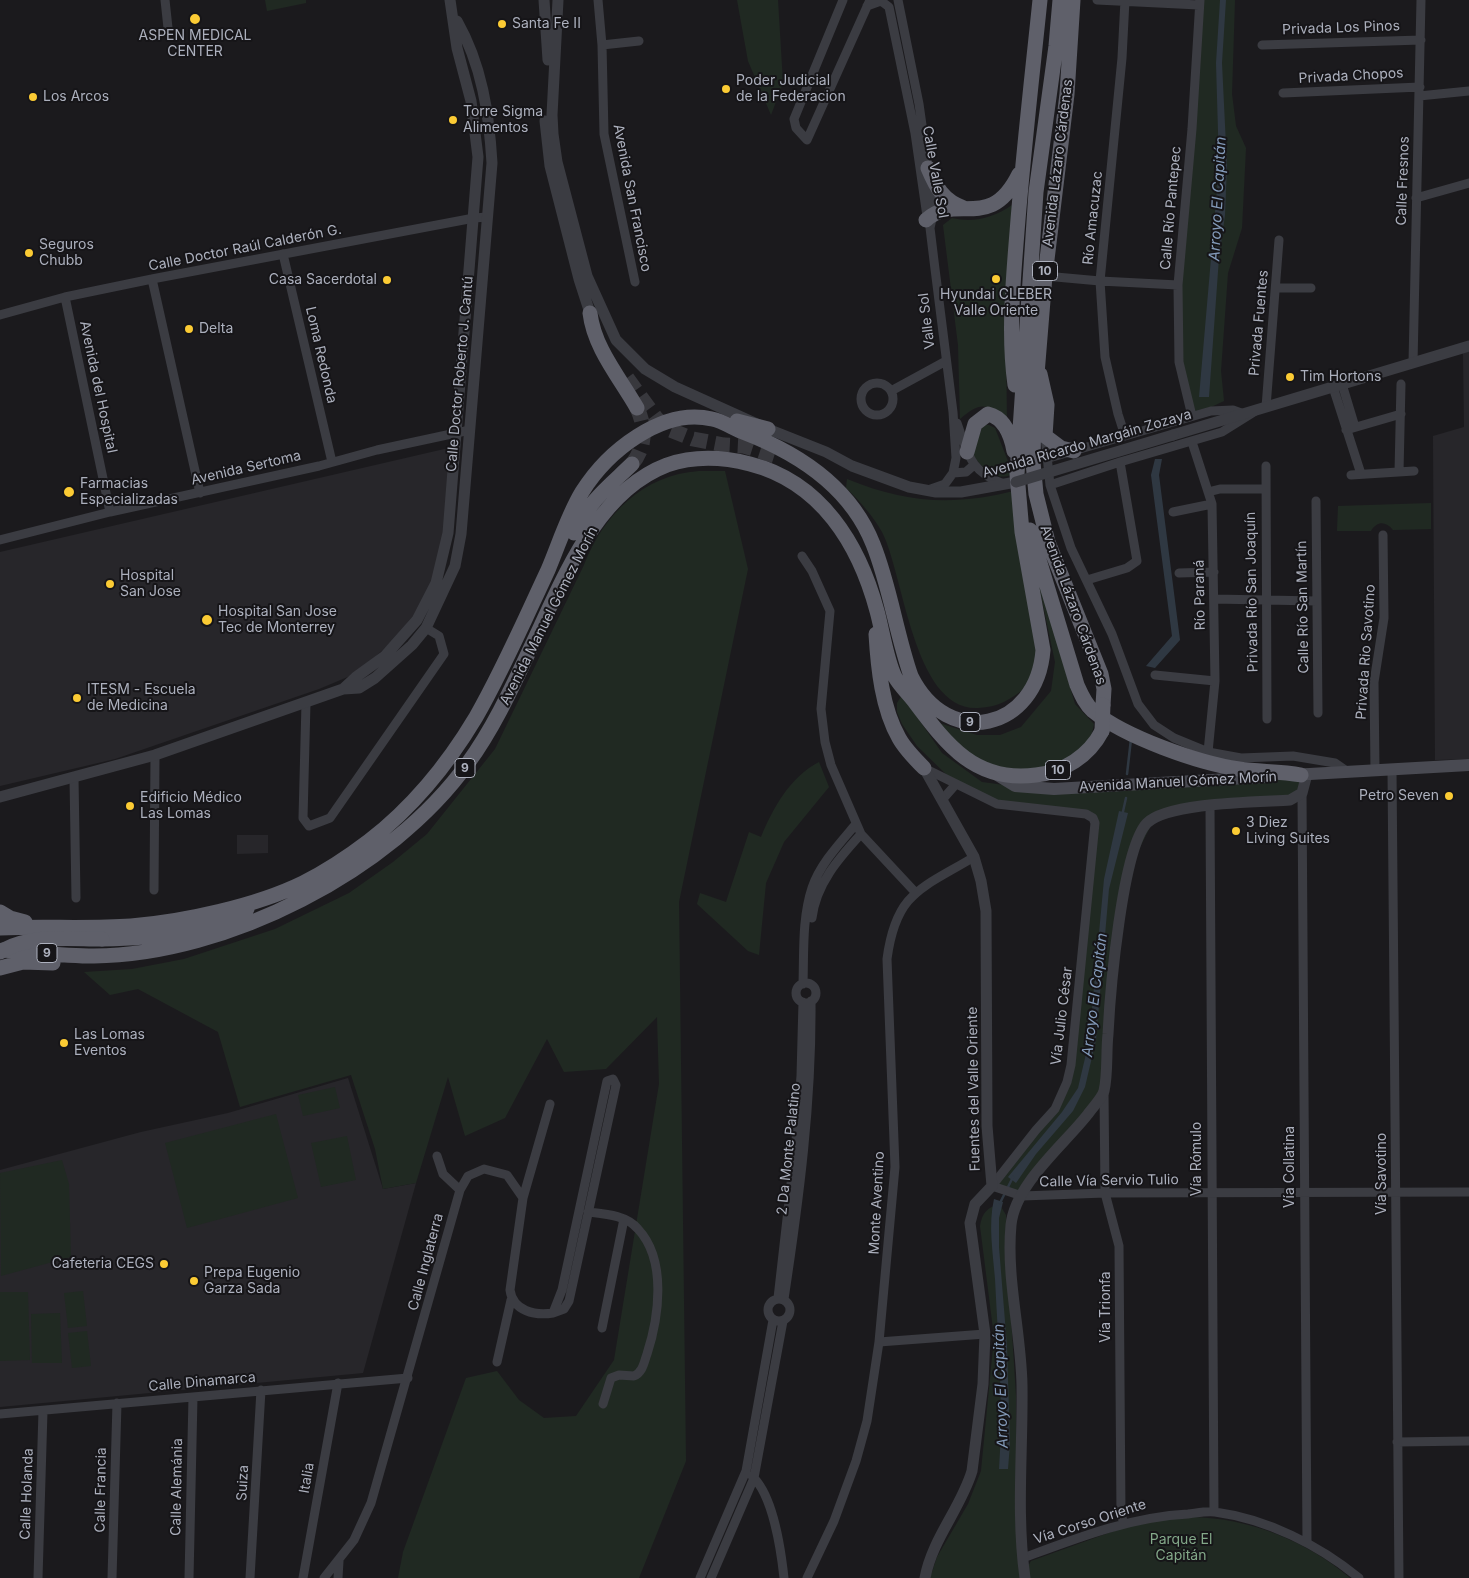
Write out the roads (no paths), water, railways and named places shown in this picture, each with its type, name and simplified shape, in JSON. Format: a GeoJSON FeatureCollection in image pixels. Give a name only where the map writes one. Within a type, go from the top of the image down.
{"type":"FeatureCollection","features":[{"type":"Feature","properties":{"kind":"highway"},"geometry":{"type":"LineString","coordinates":[[1020,411],[1014,375],[1014,279],[1022,168],[1040,0]]}},
{"type":"Feature","properties":{"kind":"highway","name":"Avenida Lázaro Cárdenas"},"geometry":{"type":"LineString","coordinates":[[1013,480],[1036,192],[1056,46],[1060,0]]}},
{"type":"Feature","properties":{"kind":"highway","name":"Avenida Lázaro Cárdenas"},"geometry":{"type":"LineString","coordinates":[[997,775],[1028,776],[1054,772],[1080,759],[1094,745],[1102,731],[1104,689],[1101,674],[1048,542],[1036,494],[1033,462],[1037,366],[1044,276],[1067,94],[1073,0]]}},
{"type":"Feature","properties":{"kind":"highway"},"geometry":{"type":"LineString","coordinates":[[928,168],[938,190],[946,198],[970,210]]}},
{"type":"Feature","properties":{"kind":"highway"},"geometry":{"type":"LineString","coordinates":[[930,220],[950,210],[970,210],[995,205],[1012,188],[1022,168]]}},
{"type":"Feature","properties":{"kind":"highway"},"geometry":{"type":"LineString","coordinates":[[590,313],[624,373]]}},
{"type":"Feature","properties":{"kind":"highway"},"geometry":{"type":"LineString","coordinates":[[590,313],[592,328],[603,352],[637,408]]}},
{"type":"Feature","properties":{"kind":"highway"},"geometry":{"type":"LineString","coordinates":[[1037,366],[1046,398],[1045,436],[1061,448],[1074,451]]}},
{"type":"Feature","properties":{"kind":"highway"},"geometry":{"type":"LineString","coordinates":[[970,459],[975,424],[988,414],[995,416],[1002,422],[1011,438],[1013,480],[1077,685],[1092,710],[1126,732],[1202,761],[1242,770],[1304,775]]}},
{"type":"Feature","properties":{"kind":"highway"},"geometry":{"type":"LineString","coordinates":[[711,418],[726,418],[768,429]]}},
{"type":"Feature","properties":{"kind":"highway","name":"Avenida Manuel Gómez Morín"},"geometry":{"type":"LineString","coordinates":[[0,928],[129,926],[160,922],[235,906],[272,895],[300,884],[336,865],[403,812],[455,751],[477,716],[535,596],[580,494],[595,473],[613,454],[643,432],[672,421],[711,418],[795,456],[831,482],[864,525],[874,545],[905,659],[919,692],[940,714],[960,721],[984,722],[1011,710],[1021,703],[1035,684],[1042,663],[1042,638],[1013,480]]}},
{"type":"Feature","properties":{"kind":"highway"},"geometry":{"type":"LineString","coordinates":[[778,457],[820,485],[843,510],[854,525],[865,571]]}},
{"type":"Feature","properties":{"kind":"highway","name":"Avenida Manuel Gómez Morín"},"geometry":{"type":"LineString","coordinates":[[0,951],[94,956],[181,946],[212,938],[249,923],[319,890],[376,854],[411,825],[468,764],[490,728],[569,571],[603,514],[629,486],[655,470],[683,460],[704,458],[738,461],[760,466],[784,476],[803,488],[832,514],[852,544],[865,571],[894,676],[934,729],[953,748],[972,764],[997,775]]}},
{"type":"Feature","properties":{"kind":"highway"},"geometry":{"type":"LineString","coordinates":[[535,596],[552,574],[590,504],[605,487],[632,464]]}},
{"type":"Feature","properties":{"kind":"highway"},"geometry":{"type":"LineString","coordinates":[[875,603],[877,656],[884,694],[899,738],[924,768]]}},
{"type":"Feature","properties":{"kind":"highway"},"geometry":{"type":"LineString","coordinates":[[0,951],[11,945],[33,940],[172,936],[226,920],[272,895]]}},
{"type":"Feature","properties":{"kind":"highway"},"geometry":{"type":"LineString","coordinates":[[0,912],[10,918],[41,926]]}},
{"type":"Feature","properties":{"kind":"highway"},"geometry":{"type":"LineString","coordinates":[[0,968],[24,962],[57,963],[94,956]]}},
{"type":"Feature","properties":{"kind":"main road","name":"Avenida Manuel Gómez Morín"},"geometry":{"type":"LineString","coordinates":[[997,775],[1015,786],[1054,789],[1469,766]]}},
{"type":"Feature","properties":{"kind":"street"},"geometry":{"type":"LineString","coordinates":[[165,0],[168,28]]}},
{"type":"Feature","properties":{"kind":"street","name":"Calle Doctor Roberto J. Cantú"},"geometry":{"type":"LineString","coordinates":[[0,797],[155,754],[343,689],[359,688],[375,678],[412,645],[426,628],[455,566],[461,534],[464,430],[478,157],[471,101],[457,48],[450,0]]}},
{"type":"Feature","properties":{"kind":"street"},"geometry":{"type":"LineString","coordinates":[[544,0],[549,48],[544,116],[546,141],[579,280],[590,313]]}},
{"type":"Feature","properties":{"kind":"street","name":"Avenida Ricardo Margáin Zozaya"},"geometry":{"type":"LineString","coordinates":[[558,0],[552,115],[553,134],[558,162],[587,276],[602,313],[616,340],[645,369],[676,387],[887,480],[925,490],[967,491],[1173,435],[1469,346]]}},
{"type":"Feature","properties":{"kind":"street","name":"Avenida San Francisco"},"geometry":{"type":"LineString","coordinates":[[598,0],[602,45],[604,134],[635,282]]}},
{"type":"Feature","properties":{"kind":"street"},"geometry":{"type":"LineString","coordinates":[[843,0],[794,119],[795,126],[807,140],[869,3]]}},
{"type":"Feature","properties":{"kind":"street","name":"Calle Valle Sol"},"geometry":{"type":"LineString","coordinates":[[898,0],[919,104],[928,168],[930,220]]}},
{"type":"Feature","properties":{"kind":"street"},"geometry":{"type":"LineString","coordinates":[[1097,0],[1199,3]]}},
{"type":"Feature","properties":{"kind":"street","name":"Calle Fresnos"},"geometry":{"type":"LineString","coordinates":[[1413,363],[1421,0]]}},
{"type":"Feature","properties":{"kind":"street","name":"Río Amacuzac"},"geometry":{"type":"LineString","coordinates":[[1125,1],[1122,58],[1100,281],[1105,357],[1125,436]]}},
{"type":"Feature","properties":{"kind":"street","name":"Calle Valle Sol"},"geometry":{"type":"LineString","coordinates":[[869,3],[881,2],[888,4],[915,133],[930,220]]}},
{"type":"Feature","properties":{"kind":"street","name":"Calle Río Pantepec"},"geometry":{"type":"LineString","coordinates":[[1192,416],[1178,362],[1178,285],[1192,129],[1199,3]]}},
{"type":"Feature","properties":{"kind":"street","name":"Calle Doctor Roberto J. Cantú"},"geometry":{"type":"LineString","coordinates":[[343,689],[356,676],[385,656],[404,637],[417,620],[430,596],[442,563],[448,533],[464,430],[492,163],[489,125],[480,75],[469,43],[453,16]]}},
{"type":"Feature","properties":{"kind":"street","name":"Privada Los Pinos"},"geometry":{"type":"LineString","coordinates":[[1262,45],[1421,40]]}},
{"type":"Feature","properties":{"kind":"street"},"geometry":{"type":"LineString","coordinates":[[602,45],[639,41]]}},
{"type":"Feature","properties":{"kind":"street","name":"Privada Chopos"},"geometry":{"type":"LineString","coordinates":[[1283,93],[1469,91]]}},
{"type":"Feature","properties":{"kind":"street"},"geometry":{"type":"LineString","coordinates":[[1416,198],[1469,183]]}},
{"type":"Feature","properties":{"kind":"street","name":"Calle Doctor Raúl Calderón G."},"geometry":{"type":"LineString","coordinates":[[3,311],[152,279],[487,217]]}},
{"type":"Feature","properties":{"kind":"street","name":"Valle Sol"},"geometry":{"type":"LineString","coordinates":[[930,220],[953,412],[956,458],[954,473]]}},
{"type":"Feature","properties":{"kind":"street","name":"Privada Fuentes"},"geometry":{"type":"LineString","coordinates":[[1261,408],[1276,288],[1279,240]]}},
{"type":"Feature","properties":{"kind":"street","name":"Loma Redonda"},"geometry":{"type":"LineString","coordinates":[[283,254],[332,462]]}},
{"type":"Feature","properties":{"kind":"street"},"geometry":{"type":"LineString","coordinates":[[1044,276],[1178,285]]}},
{"type":"Feature","properties":{"kind":"street"},"geometry":{"type":"LineString","coordinates":[[152,279],[200,493]]}},
{"type":"Feature","properties":{"kind":"street"},"geometry":{"type":"LineString","coordinates":[[1276,288],[1312,288]]}},
{"type":"Feature","properties":{"kind":"street","name":"Avenida del Hospital"},"geometry":{"type":"LineString","coordinates":[[65,297],[110,512]]}},
{"type":"Feature","properties":{"kind":"street"},"geometry":{"type":"LineString","coordinates":[[891,391],[946,361]]}},
{"type":"Feature","properties":{"kind":"street"},"geometry":{"type":"LineString","coordinates":[[1399,472],[1400,384]]}},
{"type":"Feature","properties":{"kind":"street"},"geometry":{"type":"LineString","coordinates":[[1337,386],[1350,428],[1360,474]]}},
{"type":"Feature","properties":{"kind":"street"},"geometry":{"type":"LineString","coordinates":[[1050,485],[1222,432],[1261,408]]}},
{"type":"Feature","properties":{"kind":"street","name":"Avenida Ricardo Margáin Zozaya"},"geometry":{"type":"LineString","coordinates":[[1048,458],[1192,416],[1219,410],[1244,414]]}},
{"type":"Feature","properties":{"kind":"street","name":"Valle Sol"},"geometry":{"type":"LineString","coordinates":[[953,412],[970,459]]}},
{"type":"Feature","properties":{"kind":"street"},"geometry":{"type":"LineString","coordinates":[[1350,428],[1400,414]]}},
{"type":"Feature","properties":{"kind":"street","name":"Avenida Sertoma"},"geometry":{"type":"LineString","coordinates":[[0,540],[110,512],[200,493],[464,430]]}},
{"type":"Feature","properties":{"kind":"street"},"geometry":{"type":"LineString","coordinates":[[1045,436],[1050,485],[1071,548],[1112,634],[1138,704],[1154,725],[1174,738],[1208,752],[1241,758],[1293,756],[1335,763],[1348,772]]}},
{"type":"Feature","properties":{"kind":"street","name":"Río Paraná"},"geometry":{"type":"LineString","coordinates":[[1192,442],[1212,504],[1215,681],[1208,752]]}},
{"type":"Feature","properties":{"kind":"street"},"geometry":{"type":"LineString","coordinates":[[970,459],[984,476],[1013,480]]}},
{"type":"Feature","properties":{"kind":"street"},"geometry":{"type":"LineString","coordinates":[[925,490],[945,484],[954,473],[966,472],[970,459]]}},
{"type":"Feature","properties":{"kind":"street"},"geometry":{"type":"LineString","coordinates":[[1087,580],[1127,568],[1137,561],[1138,556],[1120,462]]}},
{"type":"Feature","properties":{"kind":"street","name":"Privada Río San Joaquín"},"geometry":{"type":"LineString","coordinates":[[1266,466],[1267,719]]}},
{"type":"Feature","properties":{"kind":"street"},"geometry":{"type":"LineString","coordinates":[[1351,475],[1414,472]]}},
{"type":"Feature","properties":{"kind":"street"},"geometry":{"type":"LineString","coordinates":[[1208,492],[1220,489],[1265,489]]}},
{"type":"Feature","properties":{"kind":"street","name":"Calle Río San Martín"},"geometry":{"type":"LineString","coordinates":[[1316,501],[1318,713]]}},
{"type":"Feature","properties":{"kind":"street"},"geometry":{"type":"LineString","coordinates":[[1173,512],[1212,504]]}},
{"type":"Feature","properties":{"kind":"street","name":"Privada Rio Savotino"},"geometry":{"type":"LineString","coordinates":[[1376,771],[1374,682],[1384,618],[1383,535]]}},
{"type":"Feature","properties":{"kind":"street"},"geometry":{"type":"LineString","coordinates":[[802,556],[816,578],[830,611],[822,679],[822,726],[831,765],[862,834],[915,892]]}},
{"type":"Feature","properties":{"kind":"street"},"geometry":{"type":"LineString","coordinates":[[1179,573],[1214,572]]}},
{"type":"Feature","properties":{"kind":"street"},"geometry":{"type":"LineString","coordinates":[[1214,599],[1317,601]]}},
{"type":"Feature","properties":{"kind":"street"},"geometry":{"type":"LineString","coordinates":[[306,703],[303,818],[309,826],[330,818],[444,654],[439,636],[426,628]]}},
{"type":"Feature","properties":{"kind":"street"},"geometry":{"type":"LineString","coordinates":[[1155,675],[1215,681]]}},
{"type":"Feature","properties":{"kind":"street"},"geometry":{"type":"LineString","coordinates":[[154,890],[155,754]]}},
{"type":"Feature","properties":{"kind":"street"},"geometry":{"type":"LineString","coordinates":[[924,768],[956,784],[942,800]]}},
{"type":"Feature","properties":{"kind":"street","name":"Fuentes del Valle Oriente"},"geometry":{"type":"LineString","coordinates":[[924,768],[974,857],[981,880],[986,911],[987,1126],[992,1186],[975,1204],[970,1223],[985,1334],[983,1384],[972,1471],[968,1485],[930,1560],[925,1578]]}},
{"type":"Feature","properties":{"kind":"street","name":"Vía Savotino"},"geometry":{"type":"LineString","coordinates":[[1392,770],[1398,1578]]}},
{"type":"Feature","properties":{"kind":"street"},"geometry":{"type":"LineString","coordinates":[[1025,1578],[1020,1472],[1022,1383],[1011,1253],[1011,1224],[1015,1208],[1030,1183],[1104,1092],[1119,923],[1128,872],[1140,836],[1147,823],[1155,817],[1174,811],[1210,806],[1290,800],[1302,793],[1304,775]]}},
{"type":"Feature","properties":{"kind":"street"},"geometry":{"type":"LineString","coordinates":[[74,778],[76,898]]}},
{"type":"Feature","properties":{"kind":"street","name":"Vía Julio César"},"geometry":{"type":"LineString","coordinates":[[956,784],[997,804],[1086,814],[1093,818],[1095,823],[1072,1056],[1067,1082],[1055,1109],[992,1186]]}},
{"type":"Feature","properties":{"kind":"street","name":"Vía Collatina"},"geometry":{"type":"LineString","coordinates":[[1302,793],[1306,1542]]}},
{"type":"Feature","properties":{"kind":"street","name":"Vía Rómulo"},"geometry":{"type":"LineString","coordinates":[[1210,806],[1214,1512]]}},
{"type":"Feature","properties":{"kind":"street"},"geometry":{"type":"LineString","coordinates":[[806,984],[808,905],[813,886],[824,866],[856,824]]}},
{"type":"Feature","properties":{"kind":"street"},"geometry":{"type":"LineString","coordinates":[[806,984],[813,909],[820,890],[843,854],[862,834]]}},
{"type":"Feature","properties":{"kind":"street","name":"Monte Aventino"},"geometry":{"type":"LineString","coordinates":[[809,1577],[834,1521],[856,1461],[867,1421],[879,1342],[895,1168],[888,959],[894,923],[899,912],[915,892],[974,857]]}},
{"type":"Feature","properties":{"kind":"street"},"geometry":{"type":"LineString","coordinates":[[806,984],[814,987],[816,993],[807,1002],[798,998],[796,993],[798,987],[806,984]]}},
{"type":"Feature","properties":{"kind":"street","name":"2 Da Monte Palatino"},"geometry":{"type":"LineString","coordinates":[[781,1299],[806,1133],[810,1077],[807,1002]]}},
{"type":"Feature","properties":{"kind":"street"},"geometry":{"type":"LineString","coordinates":[[511,1300],[520,1309],[542,1315],[553,1314],[564,1309],[569,1301],[616,1084],[613,1079],[607,1081],[562,1290],[553,1314]]}},
{"type":"Feature","properties":{"kind":"street","name":"Vía Trionfa"},"geometry":{"type":"LineString","coordinates":[[1104,1092],[1105,1193],[1119,1246],[1121,1515],[1124,1523]]}},
{"type":"Feature","properties":{"kind":"street"},"geometry":{"type":"LineString","coordinates":[[497,1362],[511,1300],[510,1290],[523,1198],[550,1104]]}},
{"type":"Feature","properties":{"kind":"street"},"geometry":{"type":"LineString","coordinates":[[438,1156],[443,1174],[460,1190]]}},
{"type":"Feature","properties":{"kind":"street","name":"Calle Inglaterra"},"geometry":{"type":"LineString","coordinates":[[324,1578],[354,1540],[371,1503],[460,1190],[468,1176],[484,1169],[507,1175],[523,1198]]}},
{"type":"Feature","properties":{"kind":"street","name":"Calle Vía Servio Tulio"},"geometry":{"type":"LineString","coordinates":[[992,1186],[1022,1196],[1105,1193],[1469,1192]]}},
{"type":"Feature","properties":{"kind":"street"},"geometry":{"type":"LineString","coordinates":[[588,1212],[624,1219],[636,1227],[649,1247],[655,1267],[658,1301],[651,1341],[642,1368],[634,1376],[619,1375],[611,1378],[604,1404]]}},
{"type":"Feature","properties":{"kind":"street"},"geometry":{"type":"LineString","coordinates":[[602,1328],[624,1219]]}},
{"type":"Feature","properties":{"kind":"street"},"geometry":{"type":"LineString","coordinates":[[700,1578],[746,1471],[778,1321],[791,1312],[790,1304],[781,1299],[772,1301],[768,1308],[769,1314],[778,1321]]}},
{"type":"Feature","properties":{"kind":"street"},"geometry":{"type":"LineString","coordinates":[[711,1578],[754,1478],[778,1321]]}},
{"type":"Feature","properties":{"kind":"street"},"geometry":{"type":"LineString","coordinates":[[879,1342],[985,1334]]}},
{"type":"Feature","properties":{"kind":"street","name":"Calle Dinamarca"},"geometry":{"type":"LineString","coordinates":[[0,1414],[408,1378]]}},
{"type":"Feature","properties":{"kind":"street","name":"Italia"},"geometry":{"type":"LineString","coordinates":[[303,1578],[338,1383]]}},
{"type":"Feature","properties":{"kind":"street","name":"Suiza"},"geometry":{"type":"LineString","coordinates":[[250,1578],[261,1390]]}},
{"type":"Feature","properties":{"kind":"street","name":"Calle Alemánia"},"geometry":{"type":"LineString","coordinates":[[189,1578],[193,1397]]}},
{"type":"Feature","properties":{"kind":"street","name":"Calle Francia"},"geometry":{"type":"LineString","coordinates":[[112,1578],[116,1403]]}},
{"type":"Feature","properties":{"kind":"street","name":"Calle Holanda"},"geometry":{"type":"LineString","coordinates":[[38,1578],[44,1411]]}},
{"type":"Feature","properties":{"kind":"street"},"geometry":{"type":"LineString","coordinates":[[1396,1442],[1469,1441]]}},
{"type":"Feature","properties":{"kind":"street"},"geometry":{"type":"LineString","coordinates":[[746,1471],[754,1478],[778,1533],[784,1578]]}},
{"type":"Feature","properties":{"kind":"street","name":"Vía Corso Oriente"},"geometry":{"type":"LineString","coordinates":[[1023,1558],[1124,1523],[1156,1516],[1214,1512],[1254,1522],[1306,1542],[1337,1560],[1359,1578]]}},
{"type":"Feature","properties":{"kind":"street"},"geometry":{"type":"LineString","coordinates":[[338,1578],[339,1561]]}},
{"type":"Feature","properties":{"kind":"water"},"geometry":{"type":"Polygon","coordinates":[[[1220,0],[1226,0],[1222,63],[1227,166],[1225,215],[1219,258],[1209,397],[1199,397],[1219,166],[1216,63],[1220,0]]]}},
{"type":"Feature","properties":{"kind":"water"},"geometry":{"type":"Polygon","coordinates":[[[1155,459],[1162,459],[1159,475],[1180,640],[1155,668],[1146,666],[1172,636],[1151,475],[1155,459]]]}},
{"type":"Feature","properties":{"kind":"water"},"geometry":{"type":"Polygon","coordinates":[[[1119,811],[1128,813],[1109,889],[1096,1040],[1085,1087],[1073,1111],[1036,1154],[1016,1183],[1008,1177],[1062,1112],[1078,1088],[1089,1041],[1104,879],[1119,811]]]}},
{"type":"Feature","properties":{"kind":"water"},"geometry":{"type":"Polygon","coordinates":[[[994,1199],[1003,1202],[999,1218],[999,1247],[1007,1346],[1010,1444],[1008,1469],[999,1469],[1001,1422],[1000,1374],[991,1229],[994,1199]]]}},
{"type":"Feature","properties":{"kind":"waterway","name":"Arroyo El Capitán"},"geometry":{"type":"LineString","coordinates":[[1127,774],[1131,739]]}},
{"type":"Feature","properties":{"kind":"waterway","name":"Arroyo El Capitán"},"geometry":{"type":"LineString","coordinates":[[1122,816],[1126,798]]}},
{"type":"Feature","properties":{"kind":"waterway","name":"Arroyo El Capitán"},"geometry":{"type":"LineString","coordinates":[[1000,1203],[1013,1177]]}},
{"type":"Feature","properties":{"kind":"tunnel"},"geometry":{"type":"LineString","coordinates":[[627,378],[656,418],[668,429],[693,439],[724,445],[744,446],[778,457]]}},
{"type":"Feature","properties":{"kind":"tunnel"},"geometry":{"type":"LineString","coordinates":[[632,464],[640,451],[643,437],[642,422],[637,408]]}},
{"type":"Feature","properties":{"kind":"place","name":"ASPEN MEDICAL CENTER"},"geometry":{"type":"Point","coordinates":[195,19]}},
{"type":"Feature","properties":{"kind":"place","name":"Santa Fe II"},"geometry":{"type":"Point","coordinates":[502,24]}},
{"type":"Feature","properties":{"kind":"place","name":"Poder Judicial de la Federacion"},"geometry":{"type":"Point","coordinates":[726,89]}},
{"type":"Feature","properties":{"kind":"place","name":"Los Arcos"},"geometry":{"type":"Point","coordinates":[33,97]}},
{"type":"Feature","properties":{"kind":"place","name":"Torre Sigma Alimentos"},"geometry":{"type":"Point","coordinates":[453,120]}},
{"type":"Feature","properties":{"kind":"place","name":"Seguros Chubb"},"geometry":{"type":"Point","coordinates":[29,253]}},
{"type":"Feature","properties":{"kind":"place","name":"Hyundai CLEBER Valle Oriente"},"geometry":{"type":"Point","coordinates":[996,279]}},
{"type":"Feature","properties":{"kind":"place","name":"Casa Sacerdotal"},"geometry":{"type":"Point","coordinates":[387,280]}},
{"type":"Feature","properties":{"kind":"place","name":"Delta"},"geometry":{"type":"Point","coordinates":[189,329]}},
{"type":"Feature","properties":{"kind":"place","name":"Tim Hortons"},"geometry":{"type":"Point","coordinates":[1290,377]}},
{"type":"Feature","properties":{"kind":"place","name":"Farmacias Especializadas"},"geometry":{"type":"Point","coordinates":[69,492]}},
{"type":"Feature","properties":{"kind":"place","name":"Hospital San Jose"},"geometry":{"type":"Point","coordinates":[110,584]}},
{"type":"Feature","properties":{"kind":"place","name":"Hospital San Jose Tec de Monterrey"},"geometry":{"type":"Point","coordinates":[207,620]}},
{"type":"Feature","properties":{"kind":"place","name":"ITESM - Escuela de Medicina"},"geometry":{"type":"Point","coordinates":[77,698]}},
{"type":"Feature","properties":{"kind":"place","name":"Petro Seven"},"geometry":{"type":"Point","coordinates":[1449,796]}},
{"type":"Feature","properties":{"kind":"place","name":"Edificio Médico Las Lomas"},"geometry":{"type":"Point","coordinates":[130,806]}},
{"type":"Feature","properties":{"kind":"place","name":"3 Diez Living Suites"},"geometry":{"type":"Point","coordinates":[1236,831]}},
{"type":"Feature","properties":{"kind":"place","name":"Las Lomas Eventos"},"geometry":{"type":"Point","coordinates":[64,1043]}},
{"type":"Feature","properties":{"kind":"place","name":"Cafeteria CEGS"},"geometry":{"type":"Point","coordinates":[164,1264]}},
{"type":"Feature","properties":{"kind":"place","name":"Prepa Eugenio Garza Sada"},"geometry":{"type":"Point","coordinates":[194,1281]}},
{"type":"Feature","properties":{"kind":"park label","name":"Parque El Capitán"},"geometry":{"type":"Point","coordinates":[1181,1548]}}]}
